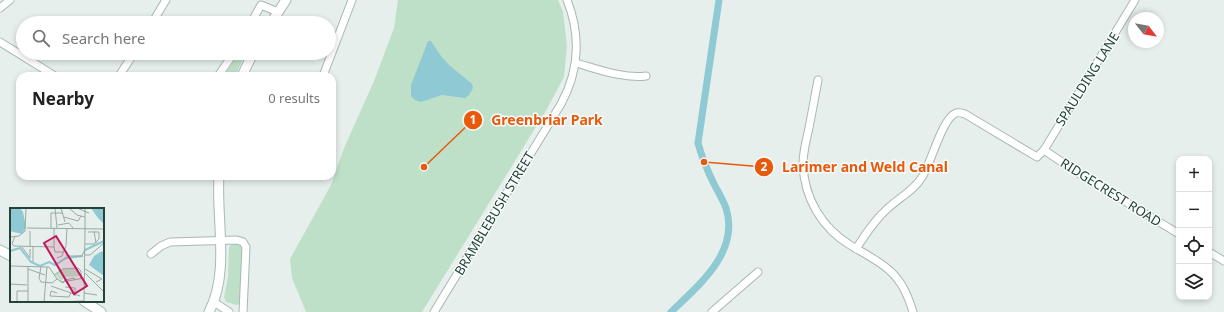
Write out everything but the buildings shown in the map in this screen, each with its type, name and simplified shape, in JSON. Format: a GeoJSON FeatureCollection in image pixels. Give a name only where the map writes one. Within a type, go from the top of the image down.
{"type":"FeatureCollection","features":[{"type":"Feature","properties":{"kind":"main road"},"geometry":{"type":"LineString","coordinates":[[276,16],[286,0]]}},
{"type":"Feature","properties":{"kind":"main road"},"geometry":{"type":"LineString","coordinates":[[244,72],[250,60]]}},
{"type":"Feature","properties":{"kind":"main road"},"geometry":{"type":"LineString","coordinates":[[209,312],[214,302],[221,271],[218,199],[219,180]]}},
{"type":"Feature","properties":{"kind":"main road"},"geometry":{"type":"LineString","coordinates":[[0,250],[10,255]]}},
{"type":"Feature","properties":{"kind":"main road"},"geometry":{"type":"LineString","coordinates":[[86,302],[102,312]]}},
{"type":"Feature","properties":{"kind":"street"},"geometry":{"type":"LineString","coordinates":[[0,8],[10,0]]}},
{"type":"Feature","properties":{"kind":"street"},"geometry":{"type":"LineString","coordinates":[[156,16],[166,0]]}},
{"type":"Feature","properties":{"kind":"street"},"geometry":{"type":"LineString","coordinates":[[336,42],[352,0]]}},
{"type":"Feature","properties":{"kind":"street"},"geometry":{"type":"LineString","coordinates":[[567,1],[576,0]]}},
{"type":"Feature","properties":{"kind":"street","name":"SPAULDING LANE"},"geometry":{"type":"LineString","coordinates":[[856,249],[874,222],[886,209],[914,188],[922,178],[931,161],[938,139],[951,116],[955,113],[958,112],[965,114],[1037,157],[1044,150],[1135,0]]}},
{"type":"Feature","properties":{"kind":"street","name":"BRAMBLEBUSH STREET"},"geometry":{"type":"LineString","coordinates":[[434,312],[561,104],[568,89],[576,63],[576,33],[573,17],[567,1]]}},
{"type":"Feature","properties":{"kind":"street"},"geometry":{"type":"LineString","coordinates":[[255,16],[261,5],[278,12]]}},
{"type":"Feature","properties":{"kind":"street"},"geometry":{"type":"LineString","coordinates":[[0,42],[16,52]]}},
{"type":"Feature","properties":{"kind":"street"},"geometry":{"type":"LineString","coordinates":[[29,60],[49,72]]}},
{"type":"Feature","properties":{"kind":"street"},"geometry":{"type":"LineString","coordinates":[[122,72],[129,60]]}},
{"type":"Feature","properties":{"kind":"street"},"geometry":{"type":"LineString","coordinates":[[221,72],[229,60]]}},
{"type":"Feature","properties":{"kind":"street"},"geometry":{"type":"LineString","coordinates":[[325,72],[329,60]]}},
{"type":"Feature","properties":{"kind":"street"},"geometry":{"type":"LineString","coordinates":[[576,63],[628,76],[646,76]]}},
{"type":"Feature","properties":{"kind":"street"},"geometry":{"type":"LineString","coordinates":[[818,80],[803,162],[804,177],[810,199],[815,210],[834,234],[889,270],[907,294],[913,312]]}},
{"type":"Feature","properties":{"kind":"street","name":"RIDGECREST ROAD"},"geometry":{"type":"LineString","coordinates":[[1044,150],[1078,173],[1176,232]]}},
{"type":"Feature","properties":{"kind":"street"},"geometry":{"type":"LineString","coordinates":[[151,254],[161,246],[170,242],[241,240],[245,245],[243,312]]}},
{"type":"Feature","properties":{"kind":"street"},"geometry":{"type":"LineString","coordinates":[[1212,254],[1224,261]]}},
{"type":"Feature","properties":{"kind":"street"},"geometry":{"type":"LineString","coordinates":[[712,312],[758,272]]}},
{"type":"Feature","properties":{"kind":"street"},"geometry":{"type":"LineString","coordinates":[[214,302],[230,312]]}},
{"type":"Feature","properties":{"kind":"green space"},"geometry":{"type":"Polygon","coordinates":[[[398,0],[558,0],[563,12],[567,46],[564,77],[547,109],[422,312],[306,312],[292,278],[290,259],[333,180],[336,180],[336,171],[344,148],[374,81],[394,28],[398,0]]]}},
{"type":"Feature","properties":{"kind":"green space"},"geometry":{"type":"Polygon","coordinates":[[[234,60],[243,60],[237,72],[227,72],[234,60]]]}},
{"type":"Feature","properties":{"kind":"green space"},"geometry":{"type":"Polygon","coordinates":[[[232,244],[240,245],[242,250],[241,299],[239,304],[236,305],[226,302],[224,297],[228,277],[229,247],[232,244]]]}},
{"type":"Feature","properties":{"kind":"water"},"geometry":{"type":"Polygon","coordinates":[[[428,41],[431,41],[449,65],[472,84],[473,88],[469,95],[465,98],[442,95],[421,102],[415,100],[411,96],[411,85],[428,41]]]}},
{"type":"Feature","properties":{"kind":"waterway"},"geometry":{"type":"LineString","coordinates":[[671,312],[693,291],[714,266],[722,253],[727,239],[729,224],[726,208],[701,154],[698,143],[719,0]]}},
{"type":"Feature","properties":{"kind":"place","name":"Larimer and Weld Canal"},"geometry":{"type":"Point","coordinates":[704,162]}},
{"type":"Feature","properties":{"kind":"place","name":"Greenbriar Park"},"geometry":{"type":"Point","coordinates":[424,167]}}]}
